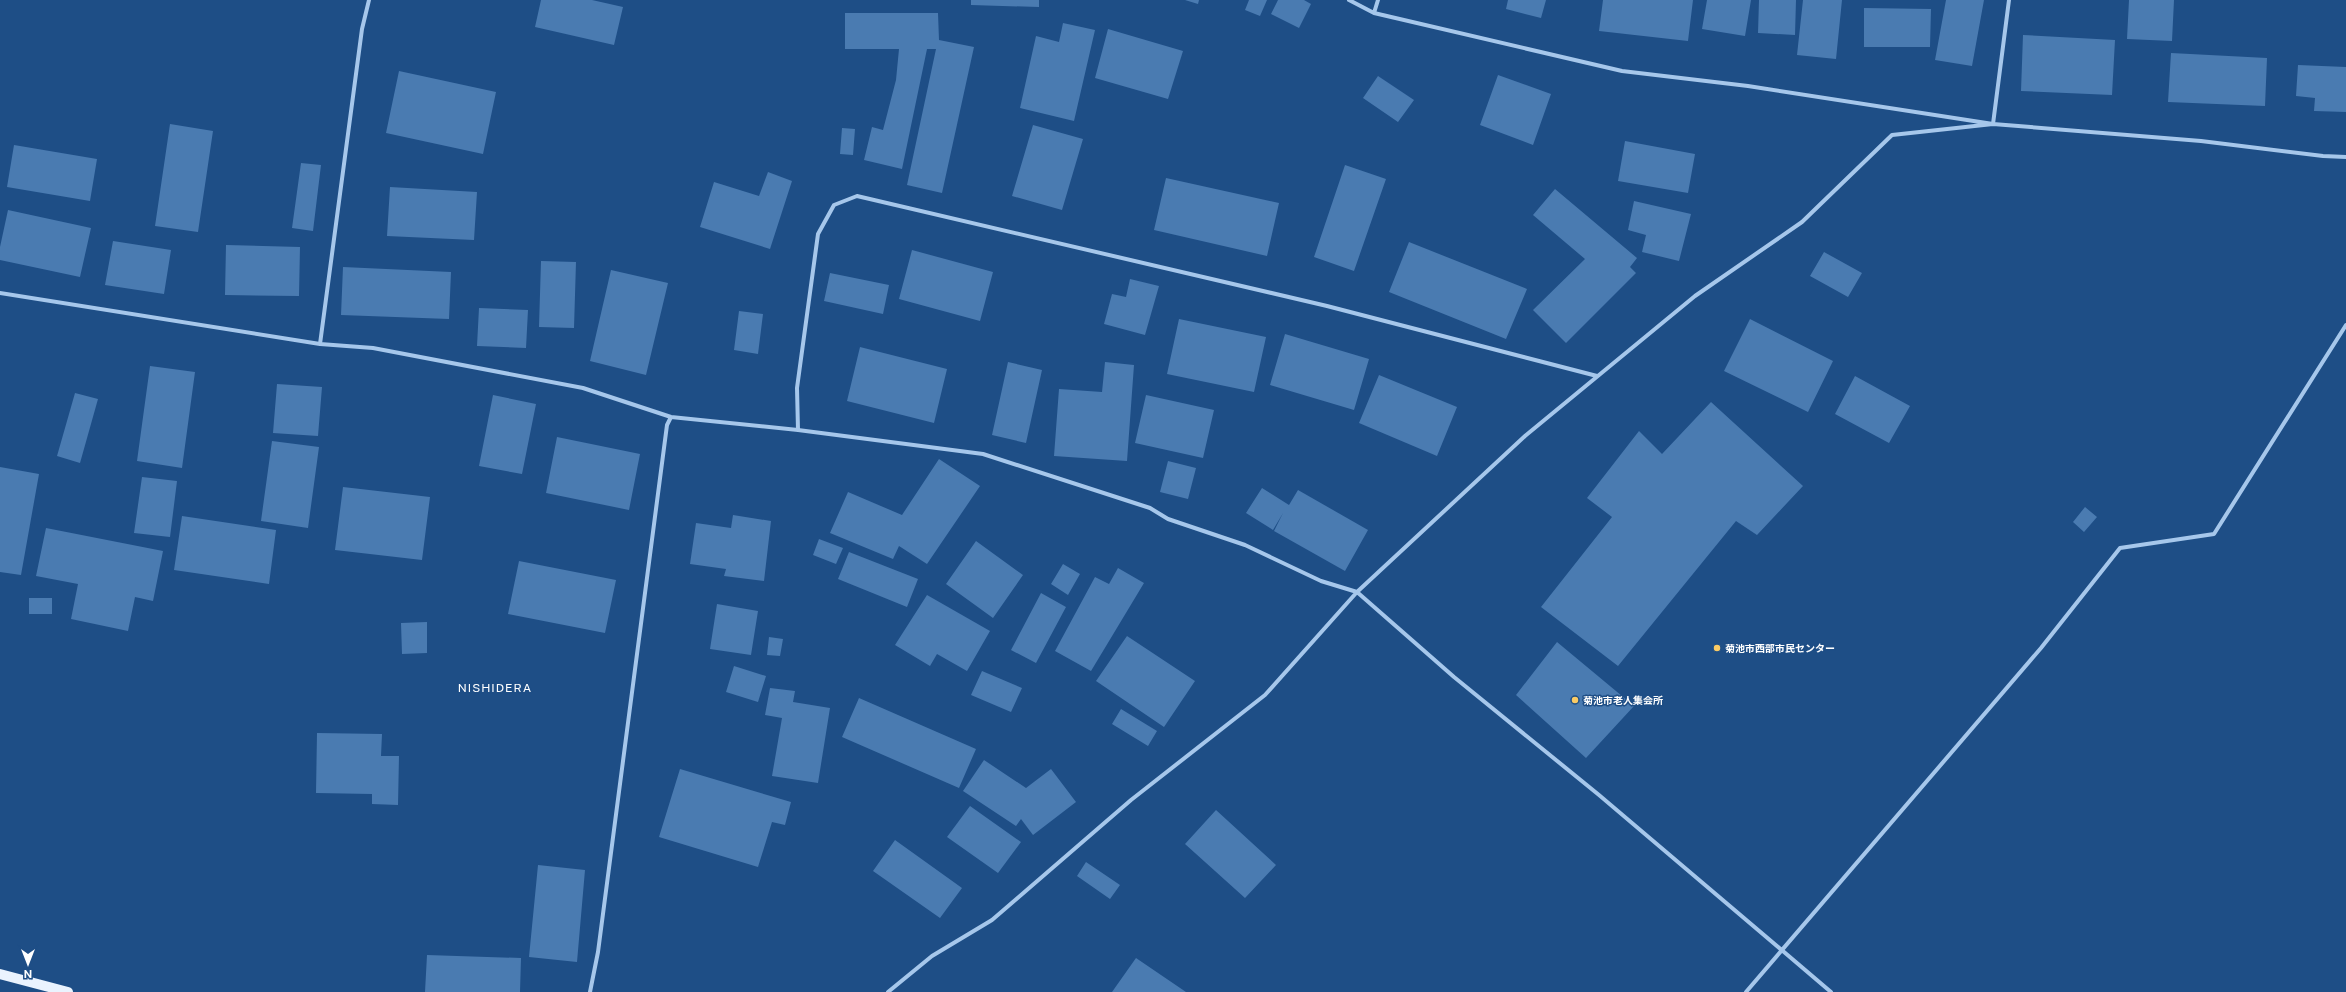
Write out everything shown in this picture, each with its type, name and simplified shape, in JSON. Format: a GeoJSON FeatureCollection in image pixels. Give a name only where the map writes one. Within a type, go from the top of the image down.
{"type":"FeatureCollection","features":[{"type":"Feature","properties":{"kind":"main road"},"geometry":{"type":"LineString","coordinates":[[0,974],[68,992]]}},
{"type":"Feature","properties":{"kind":"street"},"geometry":{"type":"LineString","coordinates":[[320,344],[362,29],[369,0]]}},
{"type":"Feature","properties":{"kind":"street"},"geometry":{"type":"LineString","coordinates":[[1349,0],[1374,13],[1622,71],[1748,86],[1993,124],[2201,141],[2323,156],[2346,157]]}},
{"type":"Feature","properties":{"kind":"street"},"geometry":{"type":"LineString","coordinates":[[1374,13],[1378,0]]}},
{"type":"Feature","properties":{"kind":"street"},"geometry":{"type":"LineString","coordinates":[[1993,124],[2009,0]]}},
{"type":"Feature","properties":{"kind":"street"},"geometry":{"type":"LineString","coordinates":[[888,992],[932,956],[992,920],[1131,800],[1265,695],[1357,592],[1525,436],[1695,296],[1802,222],[1892,135],[1993,124]]}},
{"type":"Feature","properties":{"kind":"street"},"geometry":{"type":"LineString","coordinates":[[798,430],[797,388],[818,234],[834,205],[857,196],[1327,306],[1597,376]]}},
{"type":"Feature","properties":{"kind":"street"},"geometry":{"type":"LineString","coordinates":[[0,293],[320,344],[373,348],[583,388],[671,417],[798,430],[983,454],[1150,508],[1168,519],[1244,545],[1321,581],[1357,592],[1448,672],[1599,795],[1831,992]]}},
{"type":"Feature","properties":{"kind":"street"},"geometry":{"type":"LineString","coordinates":[[1746,992],[1780,950],[2041,648],[2120,548],[2214,534],[2346,325]]}},
{"type":"Feature","properties":{"kind":"street"},"geometry":{"type":"LineString","coordinates":[[590,992],[599,944],[666,433],[671,417]]}},
{"type":"Feature","properties":{"kind":"building"},"geometry":{"type":"Polygon","coordinates":[[[541,0],[592,0],[623,7],[614,45],[535,27],[541,0]]]}},
{"type":"Feature","properties":{"kind":"building"},"geometry":{"type":"Polygon","coordinates":[[[971,0],[1039,0],[1039,7],[971,5],[971,0]]]}},
{"type":"Feature","properties":{"kind":"building"},"geometry":{"type":"Polygon","coordinates":[[[1185,0],[1199,0],[1198,4],[1185,0]]]}},
{"type":"Feature","properties":{"kind":"building"},"geometry":{"type":"Polygon","coordinates":[[[1249,0],[1267,0],[1260,16],[1245,10],[1249,0]]]}},
{"type":"Feature","properties":{"kind":"building"},"geometry":{"type":"Polygon","coordinates":[[[1278,0],[1304,0],[1311,4],[1299,28],[1271,14],[1278,0]]]}},
{"type":"Feature","properties":{"kind":"building"},"geometry":{"type":"Polygon","coordinates":[[[1508,0],[1546,0],[1541,18],[1506,9],[1508,0]]]}},
{"type":"Feature","properties":{"kind":"building"},"geometry":{"type":"Polygon","coordinates":[[[1603,0],[1693,0],[1688,41],[1599,31],[1603,0]]]}},
{"type":"Feature","properties":{"kind":"building"},"geometry":{"type":"Polygon","coordinates":[[[1707,0],[1751,0],[1745,36],[1702,29],[1707,0]]]}},
{"type":"Feature","properties":{"kind":"building"},"geometry":{"type":"Polygon","coordinates":[[[1759,0],[1796,0],[1795,35],[1758,33],[1759,0]]]}},
{"type":"Feature","properties":{"kind":"building"},"geometry":{"type":"Polygon","coordinates":[[[1803,0],[1842,0],[1836,59],[1797,55],[1803,0]]]}},
{"type":"Feature","properties":{"kind":"building"},"geometry":{"type":"Polygon","coordinates":[[[1946,0],[1984,0],[1972,66],[1935,60],[1946,0]]]}},
{"type":"Feature","properties":{"kind":"building"},"geometry":{"type":"Polygon","coordinates":[[[2129,0],[2174,0],[2172,41],[2127,39],[2129,0]]]}},
{"type":"Feature","properties":{"kind":"building"},"geometry":{"type":"Polygon","coordinates":[[[1864,8],[1931,9],[1930,47],[1864,47],[1864,8]]]}},
{"type":"Feature","properties":{"kind":"building"},"geometry":{"type":"Polygon","coordinates":[[[845,13],[938,13],[939,40],[974,47],[942,193],[907,185],[936,49],[927,49],[902,169],[864,160],[872,127],[883,130],[896,80],[899,49],[845,49],[845,13]]]}},
{"type":"Feature","properties":{"kind":"building"},"geometry":{"type":"Polygon","coordinates":[[[1063,23],[1095,30],[1074,121],[1020,108],[1036,36],[1059,42],[1063,23]]]}},
{"type":"Feature","properties":{"kind":"building"},"geometry":{"type":"Polygon","coordinates":[[[1108,29],[1183,51],[1168,99],[1095,78],[1108,29]]]}},
{"type":"Feature","properties":{"kind":"building"},"geometry":{"type":"Polygon","coordinates":[[[2023,35],[2115,40],[2112,95],[2021,91],[2023,35]]]}},
{"type":"Feature","properties":{"kind":"building"},"geometry":{"type":"Polygon","coordinates":[[[2171,53],[2267,58],[2265,106],[2168,102],[2171,53]]]}},
{"type":"Feature","properties":{"kind":"building"},"geometry":{"type":"Polygon","coordinates":[[[2298,65],[2346,67],[2346,112],[2314,111],[2315,98],[2296,96],[2298,65]]]}},
{"type":"Feature","properties":{"kind":"building"},"geometry":{"type":"Polygon","coordinates":[[[399,71],[496,92],[483,154],[386,133],[399,71]]]}},
{"type":"Feature","properties":{"kind":"building"},"geometry":{"type":"Polygon","coordinates":[[[1498,75],[1551,94],[1533,145],[1480,125],[1498,75]]]}},
{"type":"Feature","properties":{"kind":"building"},"geometry":{"type":"Polygon","coordinates":[[[1378,76],[1414,100],[1398,122],[1363,98],[1378,76]]]}},
{"type":"Feature","properties":{"kind":"building"},"geometry":{"type":"Polygon","coordinates":[[[170,124],[213,131],[198,232],[155,226],[170,124]]]}},
{"type":"Feature","properties":{"kind":"building"},"geometry":{"type":"Polygon","coordinates":[[[1033,125],[1083,139],[1062,210],[1012,196],[1033,125]]]}},
{"type":"Feature","properties":{"kind":"building"},"geometry":{"type":"Polygon","coordinates":[[[842,128],[855,129],[853,155],[840,154],[842,128]]]}},
{"type":"Feature","properties":{"kind":"building"},"geometry":{"type":"Polygon","coordinates":[[[1625,141],[1695,154],[1688,193],[1618,181],[1625,141]]]}},
{"type":"Feature","properties":{"kind":"building"},"geometry":{"type":"Polygon","coordinates":[[[14,145],[97,159],[90,201],[7,187],[14,145]]]}},
{"type":"Feature","properties":{"kind":"building"},"geometry":{"type":"Polygon","coordinates":[[[301,163],[321,165],[313,231],[292,228],[301,163]]]}},
{"type":"Feature","properties":{"kind":"building"},"geometry":{"type":"Polygon","coordinates":[[[1345,165],[1386,179],[1354,271],[1314,257],[1345,165]]]}},
{"type":"Feature","properties":{"kind":"building"},"geometry":{"type":"Polygon","coordinates":[[[768,172],[792,181],[770,249],[700,227],[714,182],[759,196],[768,172]]]}},
{"type":"Feature","properties":{"kind":"building"},"geometry":{"type":"Polygon","coordinates":[[[1166,178],[1279,203],[1267,256],[1154,230],[1166,178]]]}},
{"type":"Feature","properties":{"kind":"building"},"geometry":{"type":"Polygon","coordinates":[[[390,187],[477,192],[474,240],[387,236],[390,187]]]}},
{"type":"Feature","properties":{"kind":"building"},"geometry":{"type":"Polygon","coordinates":[[[1555,189],[1637,258],[1630,267],[1636,273],[1566,343],[1533,310],[1585,259],[1533,215],[1555,189]]]}},
{"type":"Feature","properties":{"kind":"building"},"geometry":{"type":"Polygon","coordinates":[[[1634,201],[1691,214],[1679,261],[1642,252],[1646,235],[1628,230],[1634,201]]]}},
{"type":"Feature","properties":{"kind":"building"},"geometry":{"type":"Polygon","coordinates":[[[8,210],[91,228],[80,277],[0,260],[0,247],[8,210]]]}},
{"type":"Feature","properties":{"kind":"building"},"geometry":{"type":"Polygon","coordinates":[[[113,241],[171,250],[164,294],[105,285],[113,241]]]}},
{"type":"Feature","properties":{"kind":"building"},"geometry":{"type":"Polygon","coordinates":[[[1409,242],[1527,289],[1506,339],[1389,292],[1409,242]]]}},
{"type":"Feature","properties":{"kind":"building"},"geometry":{"type":"Polygon","coordinates":[[[226,245],[300,247],[299,296],[225,295],[226,245]]]}},
{"type":"Feature","properties":{"kind":"building"},"geometry":{"type":"Polygon","coordinates":[[[912,250],[993,272],[980,321],[899,299],[912,250]]]}},
{"type":"Feature","properties":{"kind":"building"},"geometry":{"type":"Polygon","coordinates":[[[1824,252],[1862,273],[1848,297],[1810,276],[1824,252]]]}},
{"type":"Feature","properties":{"kind":"building"},"geometry":{"type":"Polygon","coordinates":[[[541,261],[576,262],[574,328],[539,327],[541,261]]]}},
{"type":"Feature","properties":{"kind":"building"},"geometry":{"type":"Polygon","coordinates":[[[343,267],[451,272],[449,319],[341,315],[343,267]]]}},
{"type":"Feature","properties":{"kind":"building"},"geometry":{"type":"Polygon","coordinates":[[[611,270],[668,283],[646,375],[590,361],[611,270]]]}},
{"type":"Feature","properties":{"kind":"building"},"geometry":{"type":"Polygon","coordinates":[[[830,273],[889,285],[883,314],[824,301],[830,273]]]}},
{"type":"Feature","properties":{"kind":"building"},"geometry":{"type":"Polygon","coordinates":[[[1130,279],[1159,286],[1145,335],[1104,324],[1112,294],[1126,297],[1130,279]]]}},
{"type":"Feature","properties":{"kind":"building"},"geometry":{"type":"Polygon","coordinates":[[[479,308],[528,310],[526,348],[477,346],[479,308]]]}},
{"type":"Feature","properties":{"kind":"building"},"geometry":{"type":"Polygon","coordinates":[[[739,311],[763,314],[758,354],[734,350],[739,311]]]}},
{"type":"Feature","properties":{"kind":"building"},"geometry":{"type":"Polygon","coordinates":[[[1179,319],[1266,337],[1254,392],[1167,374],[1179,319]]]}},
{"type":"Feature","properties":{"kind":"building"},"geometry":{"type":"Polygon","coordinates":[[[1750,319],[1833,361],[1808,412],[1724,371],[1750,319]]]}},
{"type":"Feature","properties":{"kind":"building"},"geometry":{"type":"Polygon","coordinates":[[[1285,334],[1369,359],[1354,410],[1270,385],[1285,334]]]}},
{"type":"Feature","properties":{"kind":"building"},"geometry":{"type":"Polygon","coordinates":[[[860,347],[947,369],[934,423],[847,401],[860,347]]]}},
{"type":"Feature","properties":{"kind":"building"},"geometry":{"type":"Polygon","coordinates":[[[1008,362],[1042,370],[1026,443],[992,435],[1008,362]]]}},
{"type":"Feature","properties":{"kind":"building"},"geometry":{"type":"Polygon","coordinates":[[[1105,362],[1134,365],[1127,461],[1054,456],[1059,389],[1102,392],[1105,362]]]}},
{"type":"Feature","properties":{"kind":"building"},"geometry":{"type":"Polygon","coordinates":[[[150,366],[195,372],[182,468],[137,461],[150,366]]]}},
{"type":"Feature","properties":{"kind":"building"},"geometry":{"type":"Polygon","coordinates":[[[1379,375],[1457,407],[1437,456],[1359,423],[1379,375]]]}},
{"type":"Feature","properties":{"kind":"building"},"geometry":{"type":"Polygon","coordinates":[[[1855,376],[1910,406],[1889,443],[1835,414],[1855,376]]]}},
{"type":"Feature","properties":{"kind":"building"},"geometry":{"type":"Polygon","coordinates":[[[277,384],[322,387],[318,436],[273,433],[277,384]]]}},
{"type":"Feature","properties":{"kind":"building"},"geometry":{"type":"Polygon","coordinates":[[[75,393],[98,399],[80,463],[57,456],[75,393]]]}},
{"type":"Feature","properties":{"kind":"building"},"geometry":{"type":"Polygon","coordinates":[[[493,395],[536,404],[522,474],[479,466],[493,395]]]}},
{"type":"Feature","properties":{"kind":"building"},"geometry":{"type":"Polygon","coordinates":[[[1146,395],[1214,410],[1203,458],[1135,443],[1146,395]]]}},
{"type":"Feature","properties":{"kind":"building"},"geometry":{"type":"Polygon","coordinates":[[[1711,402],[1803,486],[1757,535],[1736,521],[1618,666],[1541,607],[1612,517],[1587,498],[1639,431],[1662,454],[1711,402]]]}},
{"type":"Feature","properties":{"kind":"building"},"geometry":{"type":"Polygon","coordinates":[[[557,437],[640,454],[629,510],[546,493],[557,437]]]}},
{"type":"Feature","properties":{"kind":"building"},"geometry":{"type":"Polygon","coordinates":[[[272,441],[319,447],[308,528],[261,521],[272,441]]]}},
{"type":"Feature","properties":{"kind":"building"},"geometry":{"type":"Polygon","coordinates":[[[939,459],[980,486],[927,564],[899,546],[893,559],[830,533],[848,492],[902,515],[939,459]]]}},
{"type":"Feature","properties":{"kind":"building"},"geometry":{"type":"Polygon","coordinates":[[[1168,461],[1196,468],[1188,499],[1160,492],[1168,461]]]}},
{"type":"Feature","properties":{"kind":"building"},"geometry":{"type":"Polygon","coordinates":[[[0,467],[39,474],[21,575],[0,572],[0,467]]]}},
{"type":"Feature","properties":{"kind":"building"},"geometry":{"type":"Polygon","coordinates":[[[142,477],[177,481],[170,537],[134,533],[142,477]]]}},
{"type":"Feature","properties":{"kind":"building"},"geometry":{"type":"Polygon","coordinates":[[[343,487],[430,497],[422,560],[335,550],[343,487]]]}},
{"type":"Feature","properties":{"kind":"building"},"geometry":{"type":"Polygon","coordinates":[[[1262,488],[1289,505],[1298,490],[1368,530],[1345,571],[1274,531],[1283,513],[1273,530],[1246,513],[1262,488]]]}},
{"type":"Feature","properties":{"kind":"building"},"geometry":{"type":"Polygon","coordinates":[[[2085,507],[2097,517],[2084,532],[2073,522],[2085,507]]]}},
{"type":"Feature","properties":{"kind":"building"},"geometry":{"type":"Polygon","coordinates":[[[733,515],[771,521],[764,581],[724,576],[726,569],[690,564],[696,523],[731,528],[733,515]]]}},
{"type":"Feature","properties":{"kind":"building"},"geometry":{"type":"Polygon","coordinates":[[[182,516],[276,530],[269,584],[174,570],[182,516]]]}},
{"type":"Feature","properties":{"kind":"building"},"geometry":{"type":"Polygon","coordinates":[[[46,528],[163,551],[153,601],[135,597],[128,631],[71,619],[78,584],[36,576],[46,528]]]}},
{"type":"Feature","properties":{"kind":"building"},"geometry":{"type":"Polygon","coordinates":[[[819,539],[843,548],[836,564],[813,555],[819,539]]]}},
{"type":"Feature","properties":{"kind":"building"},"geometry":{"type":"Polygon","coordinates":[[[976,541],[1023,575],[993,618],[946,584],[976,541]]]}},
{"type":"Feature","properties":{"kind":"building"},"geometry":{"type":"Polygon","coordinates":[[[849,552],[918,579],[907,607],[838,579],[849,552]]]}},
{"type":"Feature","properties":{"kind":"building"},"geometry":{"type":"Polygon","coordinates":[[[519,561],[616,580],[605,633],[508,614],[519,561]]]}},
{"type":"Feature","properties":{"kind":"building"},"geometry":{"type":"Polygon","coordinates":[[[1063,564],[1080,574],[1068,595],[1051,584],[1063,564]]]}},
{"type":"Feature","properties":{"kind":"building"},"geometry":{"type":"Polygon","coordinates":[[[1118,568],[1144,583],[1091,671],[1055,651],[1095,577],[1109,584],[1118,568]]]}},
{"type":"Feature","properties":{"kind":"building"},"geometry":{"type":"Polygon","coordinates":[[[1041,593],[1066,607],[1036,663],[1011,650],[1041,593]]]}},
{"type":"Feature","properties":{"kind":"building"},"geometry":{"type":"Polygon","coordinates":[[[927,595],[990,631],[967,671],[937,654],[930,666],[895,645],[927,595]]]}},
{"type":"Feature","properties":{"kind":"building"},"geometry":{"type":"Polygon","coordinates":[[[29,598],[52,598],[52,614],[29,614],[29,598]]]}},
{"type":"Feature","properties":{"kind":"building"},"geometry":{"type":"Polygon","coordinates":[[[717,604],[758,611],[751,655],[710,649],[717,604]]]}},
{"type":"Feature","properties":{"kind":"building"},"geometry":{"type":"Polygon","coordinates":[[[427,622],[427,653],[402,654],[401,623],[427,622]]]}},
{"type":"Feature","properties":{"kind":"building"},"geometry":{"type":"Polygon","coordinates":[[[1127,636],[1195,681],[1164,727],[1096,681],[1127,636]]]}},
{"type":"Feature","properties":{"kind":"building"},"geometry":{"type":"Polygon","coordinates":[[[769,637],[783,639],[780,656],[767,655],[769,637]]]}},
{"type":"Feature","properties":{"kind":"building","name":"菊池市老人集会所"},"geometry":{"type":"Polygon","coordinates":[[[1557,642],[1634,706],[1586,758],[1516,695],[1557,642]]]}},
{"type":"Feature","properties":{"kind":"building"},"geometry":{"type":"Polygon","coordinates":[[[734,666],[766,676],[758,702],[726,692],[734,666]]]}},
{"type":"Feature","properties":{"kind":"building"},"geometry":{"type":"Polygon","coordinates":[[[982,671],[1022,688],[1011,712],[971,695],[982,671]]]}},
{"type":"Feature","properties":{"kind":"building"},"geometry":{"type":"Polygon","coordinates":[[[770,688],[795,691],[793,702],[830,708],[818,783],[772,776],[782,718],[765,715],[770,688]]]}},
{"type":"Feature","properties":{"kind":"building"},"geometry":{"type":"Polygon","coordinates":[[[859,698],[976,749],[959,788],[842,737],[859,698]]]}},
{"type":"Feature","properties":{"kind":"building"},"geometry":{"type":"Polygon","coordinates":[[[1121,709],[1157,731],[1148,746],[1112,724],[1121,709]]]}},
{"type":"Feature","properties":{"kind":"building"},"geometry":{"type":"Polygon","coordinates":[[[317,733],[382,734],[381,756],[399,756],[398,805],[372,804],[372,794],[316,793],[317,733]]]}},
{"type":"Feature","properties":{"kind":"building"},"geometry":{"type":"Polygon","coordinates":[[[984,760],[1026,788],[1051,769],[1076,802],[1033,835],[1021,819],[1016,826],[963,791],[984,760]]]}},
{"type":"Feature","properties":{"kind":"building"},"geometry":{"type":"Polygon","coordinates":[[[680,769],[791,802],[785,825],[772,822],[758,867],[659,837],[680,769]]]}},
{"type":"Feature","properties":{"kind":"building"},"geometry":{"type":"Polygon","coordinates":[[[970,806],[1021,842],[998,873],[947,837],[970,806]]]}},
{"type":"Feature","properties":{"kind":"building"},"geometry":{"type":"Polygon","coordinates":[[[1216,810],[1276,865],[1245,898],[1185,844],[1216,810]]]}},
{"type":"Feature","properties":{"kind":"building"},"geometry":{"type":"Polygon","coordinates":[[[895,840],[962,888],[940,918],[873,871],[895,840]]]}},
{"type":"Feature","properties":{"kind":"building"},"geometry":{"type":"Polygon","coordinates":[[[1086,862],[1120,885],[1110,899],[1077,876],[1086,862]]]}},
{"type":"Feature","properties":{"kind":"building"},"geometry":{"type":"Polygon","coordinates":[[[538,865],[585,870],[577,962],[529,957],[538,865]]]}},
{"type":"Feature","properties":{"kind":"building"},"geometry":{"type":"Polygon","coordinates":[[[427,955],[521,958],[520,992],[425,992],[427,955]]]}},
{"type":"Feature","properties":{"kind":"building"},"geometry":{"type":"Polygon","coordinates":[[[1136,958],[1186,992],[1112,992],[1136,958]]]}},
{"type":"Feature","properties":{"kind":"place","name":"菊池市西部市民センター"},"geometry":{"type":"Point","coordinates":[1717,648]}},
{"type":"Feature","properties":{"kind":"place","name":"菊池市老人集会所"},"geometry":{"type":"Point","coordinates":[1575,700]}},
{"type":"Feature","properties":{"kind":"district","name":"NISHIDERA"},"geometry":{"type":"Point","coordinates":[495,688]}}]}
